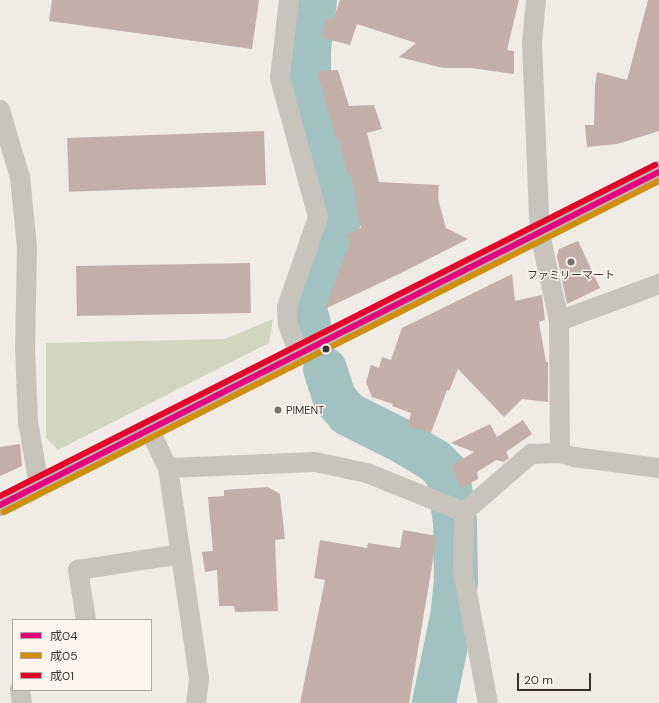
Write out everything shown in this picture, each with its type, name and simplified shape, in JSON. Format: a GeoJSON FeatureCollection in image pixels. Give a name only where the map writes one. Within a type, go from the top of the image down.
{"type":"FeatureCollection","features":[{"type":"Feature","properties":{"kind":"main road"},"geometry":{"type":"LineString","coordinates":[[0,505],[540,234],[659,172]]}},
{"type":"Feature","properties":{"kind":"street"},"geometry":{"type":"LineString","coordinates":[[289,0],[280,78],[318,217],[287,307],[288,324],[299,355]]}},
{"type":"Feature","properties":{"kind":"street"},"geometry":{"type":"LineString","coordinates":[[536,0],[532,42],[540,234],[559,321],[560,453]]}},
{"type":"Feature","properties":{"kind":"street"},"geometry":{"type":"LineString","coordinates":[[0,110],[20,178],[26,247],[28,422],[39,486]]}},
{"type":"Feature","properties":{"kind":"street"},"geometry":{"type":"LineString","coordinates":[[559,321],[659,284]]}},
{"type":"Feature","properties":{"kind":"street"},"geometry":{"type":"LineString","coordinates":[[150,431],[168,468],[199,679],[196,703]]}},
{"type":"Feature","properties":{"kind":"street"},"geometry":{"type":"LineString","coordinates":[[488,703],[464,572],[464,512],[531,454],[560,453],[574,457],[659,468]]}},
{"type":"Feature","properties":{"kind":"street"},"geometry":{"type":"LineString","coordinates":[[168,468],[315,462],[367,473],[464,512]]}},
{"type":"Feature","properties":{"kind":"street"},"geometry":{"type":"LineString","coordinates":[[86,619],[78,570],[181,554]]}},
{"type":"Feature","properties":{"kind":"street"},"geometry":{"type":"LineString","coordinates":[[20,691],[22,703]]}},
{"type":"Feature","properties":{"kind":"green space"},"geometry":{"type":"Polygon","coordinates":[[[273,319],[269,343],[58,450],[46,438],[46,343],[225,339],[273,319]]]}},
{"type":"Feature","properties":{"kind":"building"},"geometry":{"type":"Polygon","coordinates":[[[52,0],[259,0],[252,49],[49,21],[52,0]]]}},
{"type":"Feature","properties":{"kind":"building"},"geometry":{"type":"Polygon","coordinates":[[[340,0],[519,0],[507,50],[514,51],[514,74],[471,68],[443,68],[399,57],[416,43],[357,24],[350,45],[322,38],[326,18],[333,20],[340,0]]]}},
{"type":"Feature","properties":{"kind":"building"},"geometry":{"type":"Polygon","coordinates":[[[648,0],[659,0],[659,131],[617,144],[587,147],[585,125],[594,125],[595,85],[597,72],[627,80],[648,0]]]}},
{"type":"Feature","properties":{"kind":"building"},"geometry":{"type":"Polygon","coordinates":[[[338,70],[349,106],[374,105],[382,129],[367,133],[379,182],[439,185],[438,199],[446,228],[468,239],[325,309],[350,242],[347,235],[361,228],[351,174],[347,174],[340,141],[337,142],[317,71],[338,70]]]}},
{"type":"Feature","properties":{"kind":"building"},"geometry":{"type":"Polygon","coordinates":[[[264,131],[266,185],[69,192],[67,138],[264,131]]]}},
{"type":"Feature","properties":{"kind":"building"},"geometry":{"type":"Polygon","coordinates":[[[578,241],[600,288],[567,304],[557,256],[559,249],[578,241]]]}},
{"type":"Feature","properties":{"kind":"building"},"geometry":{"type":"Polygon","coordinates":[[[250,263],[251,313],[77,316],[76,266],[250,263]]]}},
{"type":"Feature","properties":{"kind":"building"},"geometry":{"type":"Polygon","coordinates":[[[512,274],[515,301],[542,295],[545,320],[539,322],[546,362],[548,362],[548,402],[522,399],[504,417],[458,369],[449,391],[447,390],[431,433],[408,426],[411,413],[392,406],[393,404],[372,397],[366,382],[371,365],[379,368],[382,357],[391,360],[402,328],[512,274]]]}},
{"type":"Feature","properties":{"kind":"building"},"geometry":{"type":"Polygon","coordinates":[[[523,420],[532,434],[506,452],[509,458],[504,462],[496,460],[477,472],[478,479],[461,488],[452,466],[474,452],[451,443],[490,424],[497,437],[523,420]]]}},
{"type":"Feature","properties":{"kind":"building"},"geometry":{"type":"Polygon","coordinates":[[[20,444],[22,466],[0,476],[0,447],[20,444]]]}},
{"type":"Feature","properties":{"kind":"building"},"geometry":{"type":"Polygon","coordinates":[[[268,487],[280,494],[285,539],[275,540],[278,611],[235,612],[234,606],[219,606],[217,570],[205,572],[202,552],[213,551],[208,497],[224,496],[224,490],[268,487]]]}},
{"type":"Feature","properties":{"kind":"building"},"geometry":{"type":"Polygon","coordinates":[[[403,530],[437,536],[409,703],[300,703],[325,580],[314,578],[320,540],[367,548],[368,543],[400,548],[403,530]]]}},
{"type":"Feature","properties":{"kind":"waterway"},"geometry":{"type":"LineString","coordinates":[[309,324],[305,311],[307,297],[343,211],[343,199],[327,142],[309,92],[309,50],[315,0]]}},
{"type":"Feature","properties":{"kind":"waterway"},"geometry":{"type":"LineString","coordinates":[[325,369],[335,399],[348,414],[400,440],[435,461],[448,474],[455,522],[456,581],[453,612],[434,703]]}},
{"type":"Feature","properties":{"kind":"transit line","name":"成01"},"geometry":{"type":"LineString","coordinates":[[0,496],[655,165]]}},
{"type":"Feature","properties":{"kind":"transit line","name":"成04"},"geometry":{"type":"LineString","coordinates":[[0,505],[659,172]]}},
{"type":"Feature","properties":{"kind":"transit line","name":"成05"},"geometry":{"type":"LineString","coordinates":[[4,512],[659,181]]}},
{"type":"Feature","properties":{"kind":"place","name":"ファミリーマート"},"geometry":{"type":"Point","coordinates":[571,262]}},
{"type":"Feature","properties":{"kind":"place","name":"PIMENT"},"geometry":{"type":"Point","coordinates":[278,410]}}]}
